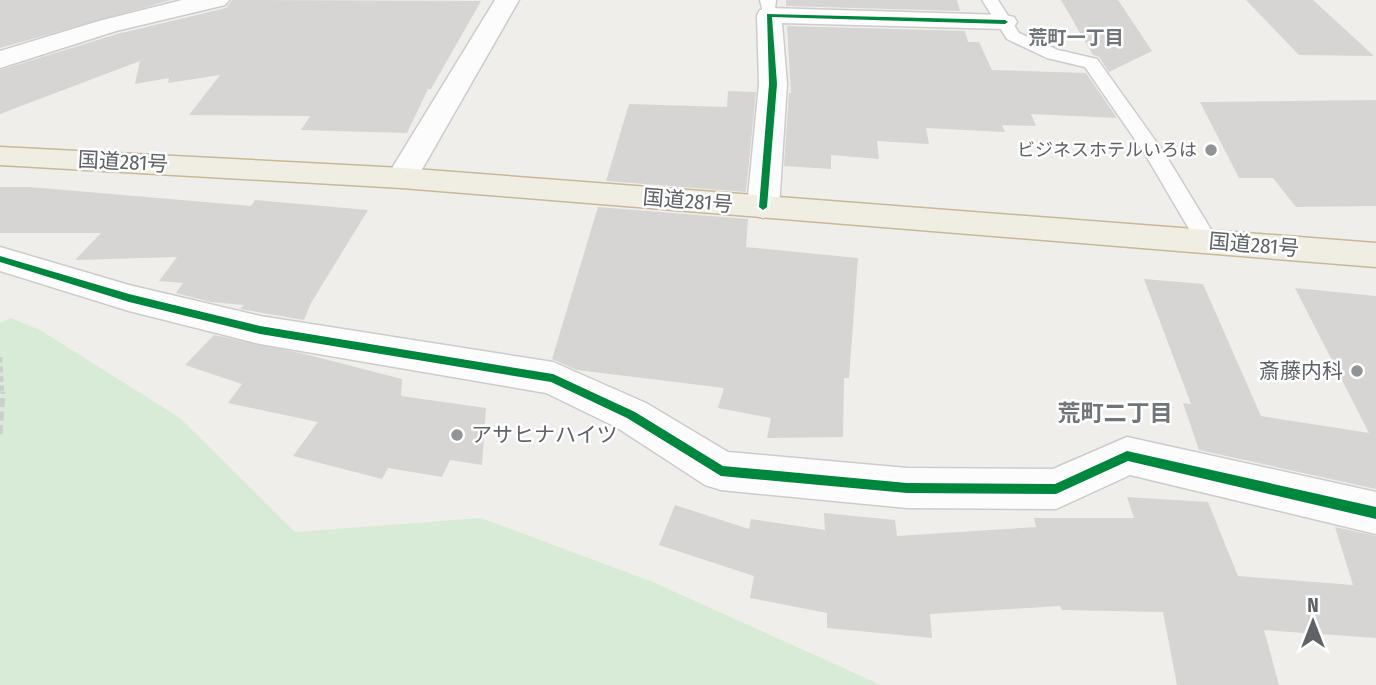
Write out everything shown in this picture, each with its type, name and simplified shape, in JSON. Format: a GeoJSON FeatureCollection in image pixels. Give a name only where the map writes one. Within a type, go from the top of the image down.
{"type":"FeatureCollection","features":[{"type":"Feature","properties":{"kind":"highway","name":"国道281号"},"geometry":{"type":"LineString","coordinates":[[4,160],[402,178],[1376,255]]}},
{"type":"Feature","properties":{"kind":"street"},"geometry":{"type":"LineString","coordinates":[[0,60],[163,10],[217,0]]}},
{"type":"Feature","properties":{"kind":"street"},"geometry":{"type":"LineString","coordinates":[[402,178],[507,0]]}},
{"type":"Feature","properties":{"kind":"street"},"geometry":{"type":"LineString","coordinates":[[763,207],[773,84],[768,8],[1005,22]]}},
{"type":"Feature","properties":{"kind":"street"},"geometry":{"type":"LineString","coordinates":[[0,259],[129,298],[260,330],[552,378],[631,415],[720,471],[907,488],[1056,489],[1127,456],[1376,513]]}},
{"type":"Feature","properties":{"kind":"lane"},"geometry":{"type":"LineString","coordinates":[[989,0],[1013,36],[1053,54],[1091,63],[1155,154],[1207,242]]}},
{"type":"Feature","properties":{"kind":"path"},"geometry":{"type":"LineString","coordinates":[[0,357],[3,385],[0,434]]}},
{"type":"Feature","properties":{"kind":"green space"},"geometry":{"type":"Polygon","coordinates":[[[11,318],[40,330],[180,418],[295,532],[481,518],[653,582],[881,685],[0,685],[0,323],[11,318]]]}},
{"type":"Feature","properties":{"kind":"building"},"geometry":{"type":"Polygon","coordinates":[[[0,0],[171,0],[0,48],[0,0]]]}},
{"type":"Feature","properties":{"kind":"building"},"geometry":{"type":"Polygon","coordinates":[[[232,0],[481,1],[431,89],[428,89],[407,133],[301,130],[310,116],[189,115],[220,75],[168,83],[169,78],[135,84],[140,61],[0,114],[0,70],[117,34],[226,8],[232,0]]]}},
{"type":"Feature","properties":{"kind":"building"},"geometry":{"type":"Polygon","coordinates":[[[786,0],[957,0],[960,11],[786,6],[786,0]]]}},
{"type":"Feature","properties":{"kind":"building"},"geometry":{"type":"Polygon","coordinates":[[[1061,0],[1118,0],[1152,51],[1109,72],[1099,57],[1093,55],[1061,0]]]}},
{"type":"Feature","properties":{"kind":"building"},"geometry":{"type":"Polygon","coordinates":[[[1246,0],[1313,0],[1374,56],[1299,55],[1246,0]]]}},
{"type":"Feature","properties":{"kind":"building"},"geometry":{"type":"Polygon","coordinates":[[[787,26],[965,31],[968,42],[979,42],[992,70],[1086,73],[1117,118],[1031,114],[1036,126],[1002,125],[1005,132],[926,128],[929,144],[877,141],[879,159],[831,155],[831,169],[784,166],[791,93],[787,26]]]}},
{"type":"Feature","properties":{"kind":"building"},"geometry":{"type":"Polygon","coordinates":[[[728,91],[756,92],[746,192],[606,181],[629,104],[727,107],[728,91]]]}},
{"type":"Feature","properties":{"kind":"building"},"geometry":{"type":"Polygon","coordinates":[[[1376,100],[1376,206],[1296,207],[1273,178],[1239,178],[1200,102],[1376,100]]]}},
{"type":"Feature","properties":{"kind":"building"},"geometry":{"type":"Polygon","coordinates":[[[0,187],[30,187],[251,206],[255,200],[368,210],[311,303],[304,320],[240,309],[244,305],[211,302],[176,293],[183,283],[159,281],[177,257],[75,260],[101,233],[0,233],[0,187]]]}},
{"type":"Feature","properties":{"kind":"building"},"geometry":{"type":"Polygon","coordinates":[[[598,207],[748,219],[746,247],[858,258],[849,378],[844,378],[843,437],[767,438],[771,418],[718,408],[724,388],[577,370],[552,359],[598,207]]]}},
{"type":"Feature","properties":{"kind":"building"},"geometry":{"type":"Polygon","coordinates":[[[1144,279],[1203,284],[1261,416],[1369,433],[1295,288],[1376,296],[1376,489],[1199,450],[1183,403],[1191,404],[1144,279]]]}},
{"type":"Feature","properties":{"kind":"building"},"geometry":{"type":"Polygon","coordinates":[[[214,335],[309,355],[402,379],[401,396],[486,408],[482,465],[450,460],[442,477],[388,468],[382,479],[293,456],[318,422],[228,403],[242,384],[185,365],[214,335]]]}},
{"type":"Feature","properties":{"kind":"building"},"geometry":{"type":"Polygon","coordinates":[[[1127,497],[1208,502],[1238,576],[1353,585],[1335,527],[1376,536],[1376,638],[1264,630],[1279,685],[1177,685],[1163,612],[1062,610],[1060,606],[930,614],[932,638],[827,628],[827,613],[750,598],[754,576],[659,545],[675,505],[749,529],[751,519],[825,530],[824,513],[895,520],[897,536],[1036,527],[1034,518],[1134,518],[1127,497]]]}},
{"type":"Feature","properties":{"kind":"cycle path"},"geometry":{"type":"LineString","coordinates":[[763,207],[773,84],[769,15],[1005,22]]}},
{"type":"Feature","properties":{"kind":"cycle path"},"geometry":{"type":"LineString","coordinates":[[0,259],[129,298],[260,330],[553,378],[631,415],[721,471],[907,488],[1056,489],[1127,456],[1376,513]]}},
{"type":"Feature","properties":{"kind":"place","name":"ビジネスホテルいろは"},"geometry":{"type":"Point","coordinates":[1211,150]}},
{"type":"Feature","properties":{"kind":"place","name":"斎藤内科"},"geometry":{"type":"Point","coordinates":[1357,371]}},
{"type":"Feature","properties":{"kind":"place","name":"アサヒナハイツ"},"geometry":{"type":"Point","coordinates":[457,435]}},
{"type":"Feature","properties":{"kind":"district","name":"荒町一丁目"},"geometry":{"type":"Point","coordinates":[1076,37]}},
{"type":"Feature","properties":{"kind":"district","name":"荒町二丁目"},"geometry":{"type":"Point","coordinates":[1115,413]}}]}
